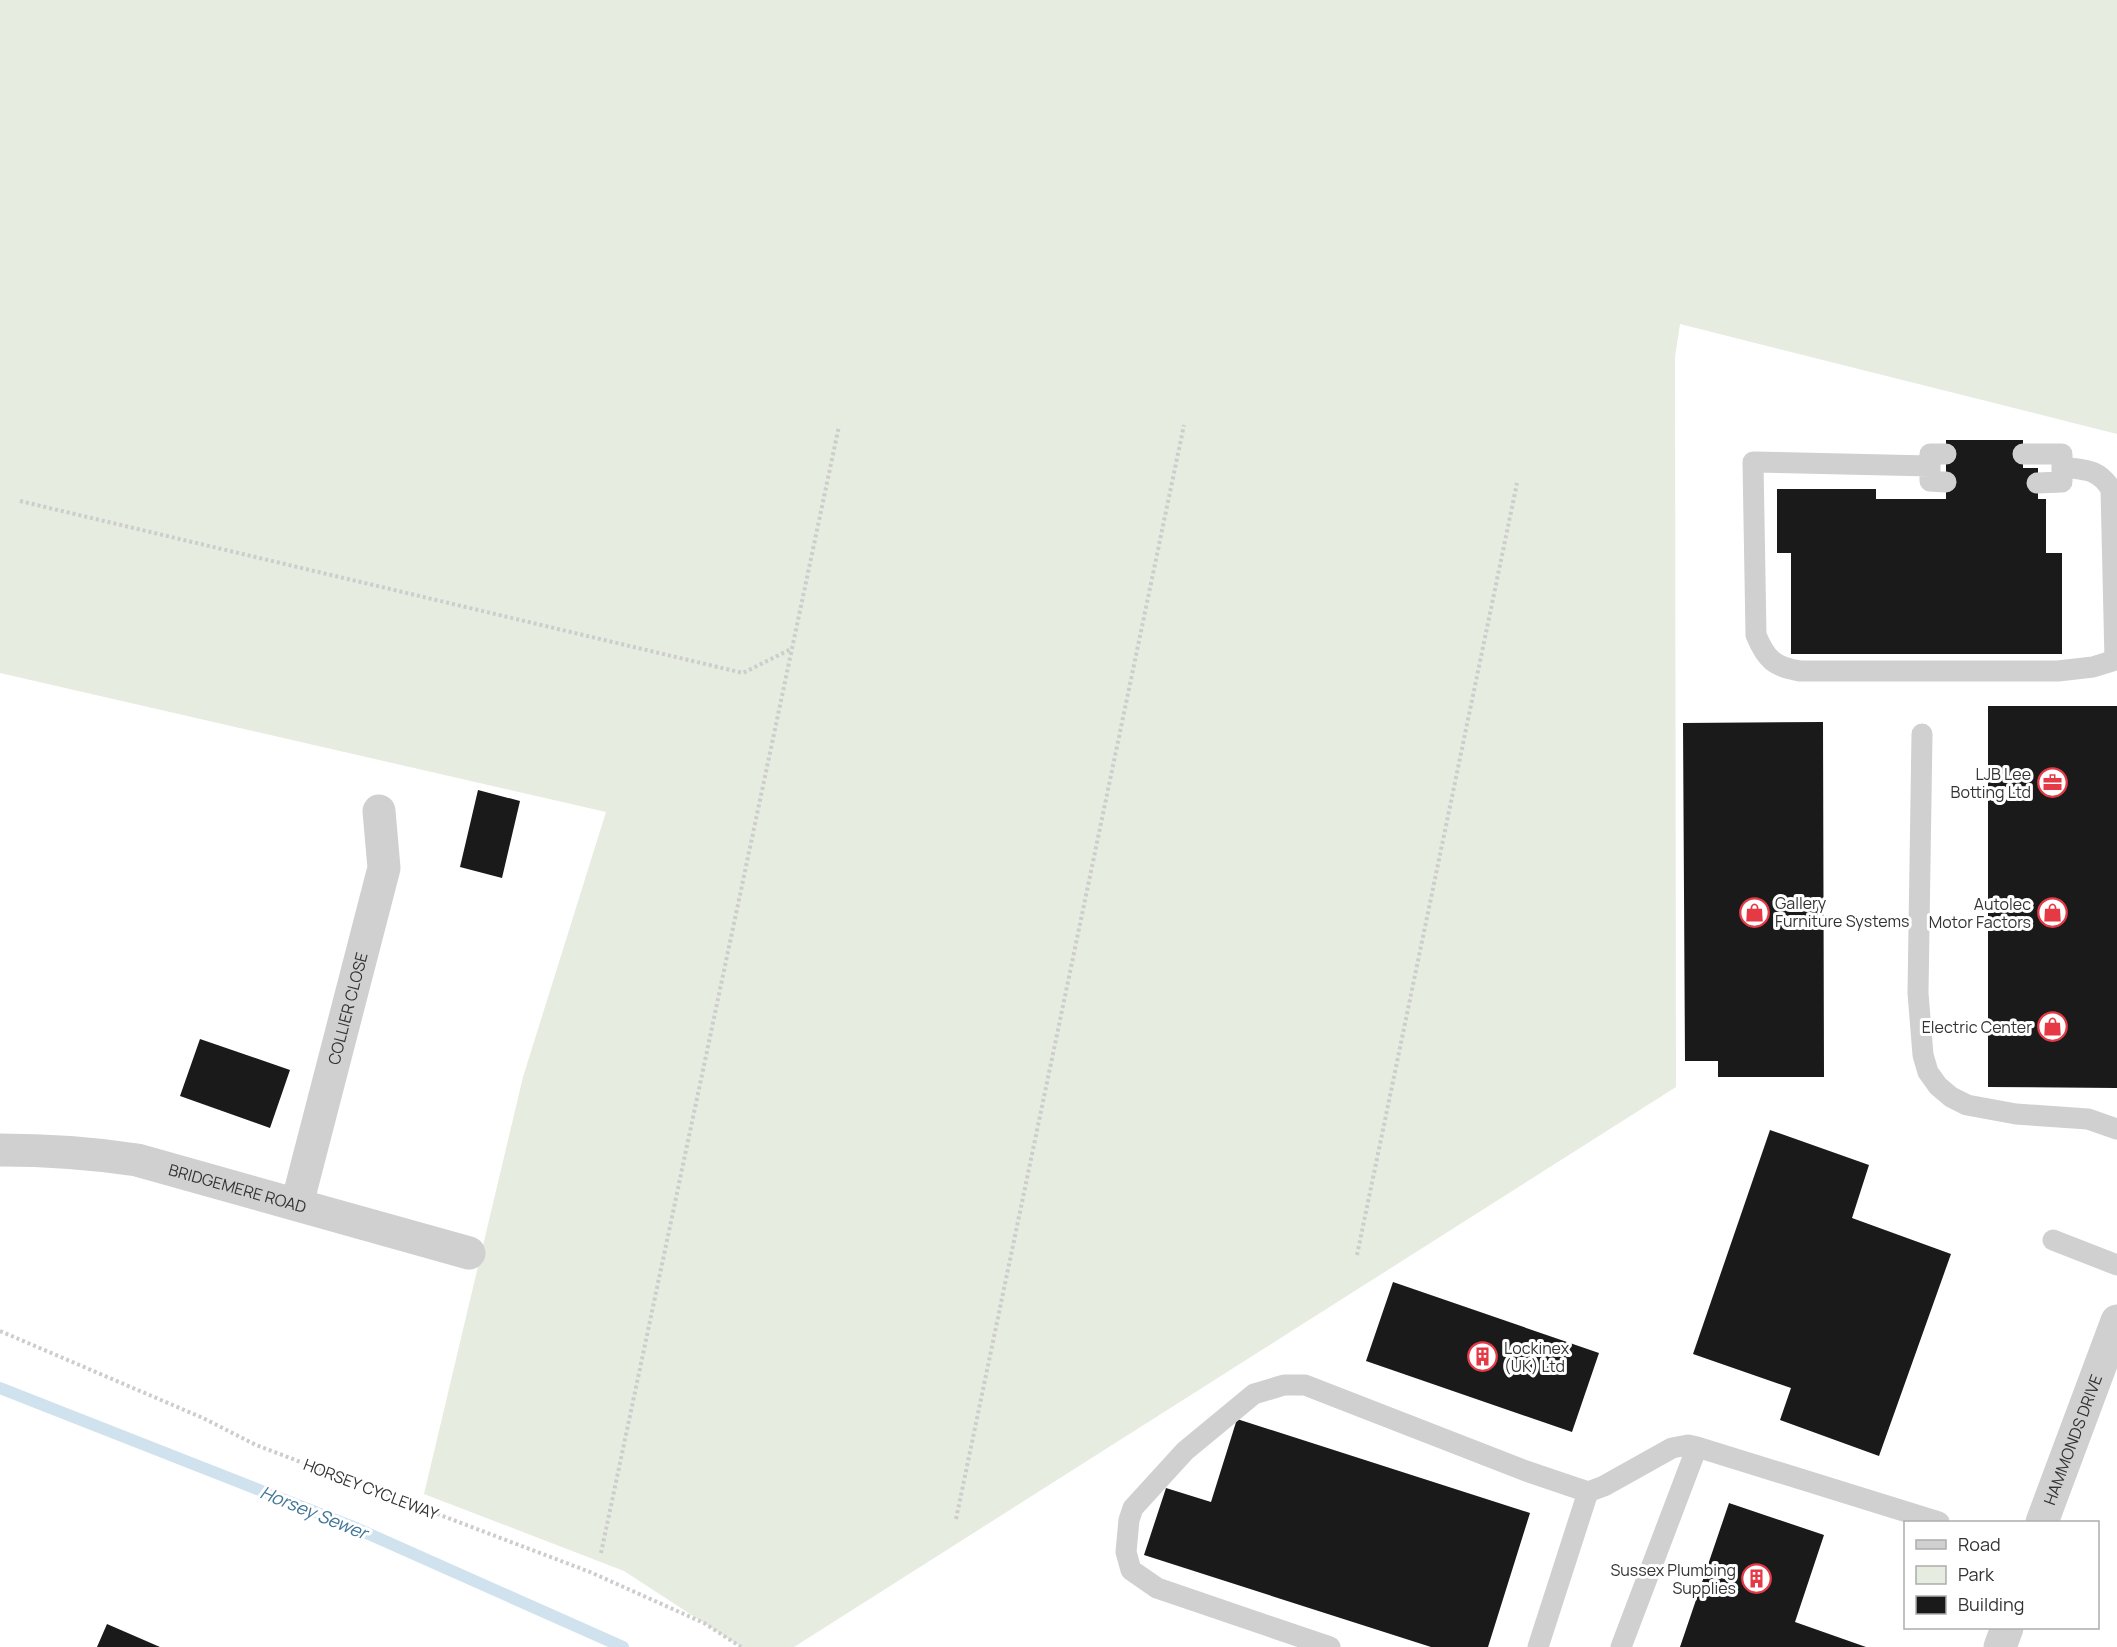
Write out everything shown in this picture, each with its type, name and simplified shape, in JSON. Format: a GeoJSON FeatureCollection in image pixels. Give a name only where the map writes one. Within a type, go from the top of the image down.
{"type":"FeatureCollection","features":[{"type":"Feature","properties":{"kind":"street","name":"COLLIER CLOSE"},"geometry":{"type":"LineString","coordinates":[[297,1204],[384,868],[379,811]]}},
{"type":"Feature","properties":{"kind":"street","name":"BRIDGEMERE ROAD"},"geometry":{"type":"LineString","coordinates":[[0,1150],[95,1154],[137,1160],[469,1253]]}},
{"type":"Feature","properties":{"kind":"street","name":"HAMMONDS DRIVE"},"geometry":{"type":"LineString","coordinates":[[2042,1521],[2117,1321]]}},
{"type":"Feature","properties":{"kind":"street"},"geometry":{"type":"LineString","coordinates":[[2000,1647],[2007,1629]]}},
{"type":"Feature","properties":{"kind":"lane"},"geometry":{"type":"LineString","coordinates":[[2023,454],[2062,454],[2062,482],[2037,483]]}},
{"type":"Feature","properties":{"kind":"lane"},"geometry":{"type":"LineString","coordinates":[[1946,482],[1930,481],[1938,460],[1753,462],[1756,635],[1762,650],[1774,663],[1785,669],[1800,671],[2058,671],[2093,667],[2116,660],[2111,489],[2105,479],[2097,473],[2062,467]]}},
{"type":"Feature","properties":{"kind":"lane"},"geometry":{"type":"LineString","coordinates":[[1922,734],[1918,993],[1923,1055],[1928,1072],[1938,1086],[1951,1097],[1968,1105],[2016,1114],[2088,1119],[2117,1128]]}},
{"type":"Feature","properties":{"kind":"lane"},"geometry":{"type":"LineString","coordinates":[[2053,1240],[2117,1264]]}},
{"type":"Feature","properties":{"kind":"lane"},"geometry":{"type":"LineString","coordinates":[[1330,1647],[1157,1588],[1131,1570],[1128,1561],[1128,1533],[1133,1508],[1185,1451],[1243,1401],[1254,1394],[1284,1385],[1305,1385],[1526,1471],[1588,1492],[1604,1486],[1672,1448],[1688,1445],[1936,1521]]}},
{"type":"Feature","properties":{"kind":"lane"},"geometry":{"type":"LineString","coordinates":[[1621,1647],[1697,1447]]}},
{"type":"Feature","properties":{"kind":"lane"},"geometry":{"type":"LineString","coordinates":[[1538,1647],[1588,1492]]}},
{"type":"Feature","properties":{"kind":"path"},"geometry":{"type":"LineString","coordinates":[[956,1519],[1184,425]]}},
{"type":"Feature","properties":{"kind":"path"},"geometry":{"type":"LineString","coordinates":[[601,1553],[839,426]]}},
{"type":"Feature","properties":{"kind":"path"},"geometry":{"type":"LineString","coordinates":[[1357,1255],[1517,483]]}},
{"type":"Feature","properties":{"kind":"path"},"geometry":{"type":"LineString","coordinates":[[21,501],[743,673],[792,648]]}},
{"type":"Feature","properties":{"kind":"path","name":"HORSEY CYCLEWAY"},"geometry":{"type":"LineString","coordinates":[[0,1331],[202,1418],[256,1445],[591,1572],[704,1623],[741,1647]]}},
{"type":"Feature","properties":{"kind":"green space"},"geometry":{"type":"Polygon","coordinates":[[[0,0],[2117,0],[2117,434],[1680,324],[1675,357],[1676,1087],[794,1647],[741,1647],[624,1571],[424,1494],[523,1077],[606,812],[0,673],[0,0]]]}},
{"type":"Feature","properties":{"kind":"building"},"geometry":{"type":"Polygon","coordinates":[[[1946,440],[2023,440],[2023,468],[2038,468],[2038,499],[2046,499],[2046,553],[2062,553],[2062,654],[1791,654],[1791,553],[1777,553],[1777,489],[1876,489],[1876,499],[1946,499],[1946,440]]]}},
{"type":"Feature","properties":{"kind":"building"},"geometry":{"type":"Polygon","coordinates":[[[1988,706],[2117,706],[2117,1088],[1988,1087],[1988,706]]]}},
{"type":"Feature","properties":{"kind":"building","name":"Gallery Furniture Systems"},"geometry":{"type":"Polygon","coordinates":[[[1823,722],[1824,1077],[1718,1077],[1718,1061],[1685,1061],[1683,723],[1823,722]]]}},
{"type":"Feature","properties":{"kind":"building"},"geometry":{"type":"Polygon","coordinates":[[[478,790],[520,801],[502,878],[460,867],[478,790]]]}},
{"type":"Feature","properties":{"kind":"building"},"geometry":{"type":"Polygon","coordinates":[[[200,1039],[290,1070],[270,1128],[180,1096],[200,1039]]]}},
{"type":"Feature","properties":{"kind":"building"},"geometry":{"type":"Polygon","coordinates":[[[1770,1130],[1869,1165],[1852,1218],[1951,1254],[1879,1456],[1780,1420],[1791,1388],[1693,1354],[1770,1130]]]}},
{"type":"Feature","properties":{"kind":"building","name":"Lockinex (UK) Ltd"},"geometry":{"type":"Polygon","coordinates":[[[1393,1282],[1599,1353],[1572,1432],[1366,1361],[1393,1282]]]}},
{"type":"Feature","properties":{"kind":"building"},"geometry":{"type":"Polygon","coordinates":[[[1237,1419],[1530,1513],[1488,1647],[1431,1647],[1144,1555],[1166,1488],[1211,1502],[1237,1419]]]}},
{"type":"Feature","properties":{"kind":"building","name":"Sussex Plumbing Supplies"},"geometry":{"type":"Polygon","coordinates":[[[1729,1503],[1824,1535],[1795,1622],[1866,1647],[1680,1647],[1729,1503]]]}},
{"type":"Feature","properties":{"kind":"building"},"geometry":{"type":"Polygon","coordinates":[[[107,1624],[160,1647],[97,1647],[107,1624]]]}},
{"type":"Feature","properties":{"kind":"waterway","name":"Horsey Sewer"},"geometry":{"type":"LineString","coordinates":[[0,1388],[351,1526],[623,1647]]}},
{"type":"Feature","properties":{"kind":"place","name":"LJB Lee Botting Ltd"},"geometry":{"type":"Point","coordinates":[2052,783]}},
{"type":"Feature","properties":{"kind":"place","name":"Gallery Furniture Systems"},"geometry":{"type":"Point","coordinates":[1754,912]}},
{"type":"Feature","properties":{"kind":"place","name":"Autolec Motor Factors"},"geometry":{"type":"Point","coordinates":[2052,913]}},
{"type":"Feature","properties":{"kind":"place","name":"Electric Center"},"geometry":{"type":"Point","coordinates":[2053,1027]}},
{"type":"Feature","properties":{"kind":"place","name":"Lockinex (UK) Ltd"},"geometry":{"type":"Point","coordinates":[1483,1357]}},
{"type":"Feature","properties":{"kind":"place","name":"Sussex Plumbing Supplies"},"geometry":{"type":"Point","coordinates":[1757,1579]}}]}
